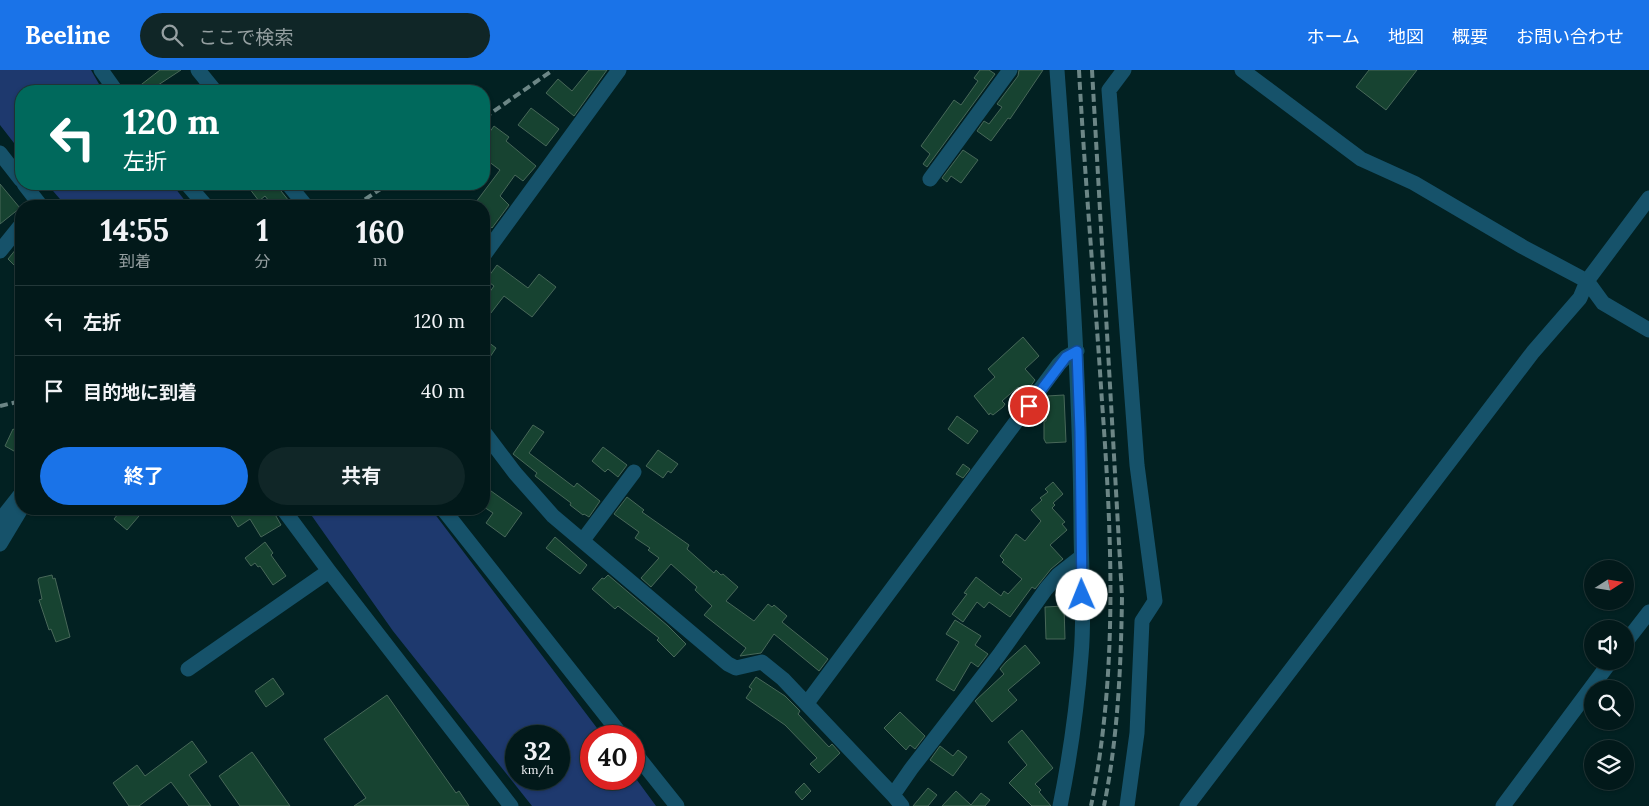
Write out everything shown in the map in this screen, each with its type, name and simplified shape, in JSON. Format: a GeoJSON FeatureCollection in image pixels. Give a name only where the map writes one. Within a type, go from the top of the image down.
{"type":"FeatureCollection","features":[{"type":"Feature","properties":{"kind":"street"},"geometry":{"type":"LineString","coordinates":[[101,70],[112,85]]}},
{"type":"Feature","properties":{"kind":"street"},"geometry":{"type":"LineString","coordinates":[[198,70],[210,85]]}},
{"type":"Feature","properties":{"kind":"street"},"geometry":{"type":"LineString","coordinates":[[490,247],[619,70]]}},
{"type":"Feature","properties":{"kind":"street"},"geometry":{"type":"LineString","coordinates":[[930,179],[1010,70]]}},
{"type":"Feature","properties":{"kind":"street"},"geometry":{"type":"LineString","coordinates":[[1057,70],[1077,351],[1081,557],[1081,655],[1072,743],[1060,806]]}},
{"type":"Feature","properties":{"kind":"street"},"geometry":{"type":"LineString","coordinates":[[1124,70],[1109,90],[1137,465],[1155,600],[1142,621],[1137,733],[1127,806]]}},
{"type":"Feature","properties":{"kind":"street"},"geometry":{"type":"LineString","coordinates":[[1242,70],[1361,159],[1414,183],[1539,256],[1587,281],[1603,303],[1649,330]]}},
{"type":"Feature","properties":{"kind":"street"},"geometry":{"type":"LineString","coordinates":[[0,153],[15,172]]}},
{"type":"Feature","properties":{"kind":"street"},"geometry":{"type":"LineString","coordinates":[[192,190],[201,200]]}},
{"type":"Feature","properties":{"kind":"street"},"geometry":{"type":"LineString","coordinates":[[293,190],[301,200]]}},
{"type":"Feature","properties":{"kind":"street"},"geometry":{"type":"LineString","coordinates":[[1187,806],[1533,352],[1580,298],[1587,281],[1649,198]]}},
{"type":"Feature","properties":{"kind":"street"},"geometry":{"type":"LineString","coordinates":[[0,251],[15,232]]}},
{"type":"Feature","properties":{"kind":"street"},"geometry":{"type":"LineString","coordinates":[[807,703],[1059,364],[1066,357],[1077,351]]}},
{"type":"Feature","properties":{"kind":"street"},"geometry":{"type":"LineString","coordinates":[[490,440],[515,473],[553,516],[728,664],[736,668],[762,662],[783,678],[897,800],[1046,589],[1058,575],[1081,557]]}},
{"type":"Feature","properties":{"kind":"street"},"geometry":{"type":"LineString","coordinates":[[583,540],[634,472]]}},
{"type":"Feature","properties":{"kind":"street"},"geometry":{"type":"LineString","coordinates":[[0,523],[15,502]]}},
{"type":"Feature","properties":{"kind":"street"},"geometry":{"type":"LineString","coordinates":[[0,544],[17,515]]}},
{"type":"Feature","properties":{"kind":"street"},"geometry":{"type":"LineString","coordinates":[[287,515],[511,806]]}},
{"type":"Feature","properties":{"kind":"street"},"geometry":{"type":"LineString","coordinates":[[448,515],[613,725]]}},
{"type":"Feature","properties":{"kind":"street"},"geometry":{"type":"LineString","coordinates":[[188,669],[329,571]]}},
{"type":"Feature","properties":{"kind":"street"},"geometry":{"type":"LineString","coordinates":[[1634,631],[1649,612]]}},
{"type":"Feature","properties":{"kind":"street"},"geometry":{"type":"LineString","coordinates":[[1503,806],[1604,670]]}},
{"type":"Feature","properties":{"kind":"street"},"geometry":{"type":"LineString","coordinates":[[645,766],[677,806]]}},
{"type":"Feature","properties":{"kind":"water"},"geometry":{"type":"Polygon","coordinates":[[[0,70],[91,70],[100,85],[15,85],[15,144],[0,125],[0,70]]]}},
{"type":"Feature","properties":{"kind":"water"},"geometry":{"type":"Polygon","coordinates":[[[52,190],[177,190],[184,200],[61,200],[52,190]]]}},
{"type":"Feature","properties":{"kind":"water"},"geometry":{"type":"Polygon","coordinates":[[[311,515],[436,515],[595,725],[580,725],[580,790],[644,790],[656,806],[532,806],[519,790],[570,790],[570,725],[505,725],[505,772],[393,631],[311,515]]]}},
{"type":"Feature","properties":{"kind":"building"},"geometry":{"type":"Polygon","coordinates":[[[160,70],[181,70],[158,85],[141,85],[160,70]]]}},
{"type":"Feature","properties":{"kind":"building"},"geometry":{"type":"Polygon","coordinates":[[[589,70],[607,70],[574,116],[546,93],[558,79],[572,91],[589,70]]]}},
{"type":"Feature","properties":{"kind":"building"},"geometry":{"type":"Polygon","coordinates":[[[980,70],[989,70],[995,74],[927,167],[923,164],[930,154],[921,146],[954,100],[961,105],[978,81],[974,78],[980,70]]]}},
{"type":"Feature","properties":{"kind":"building"},"geometry":{"type":"Polygon","coordinates":[[[1019,70],[1043,70],[1010,119],[1008,118],[991,141],[977,131],[984,121],[989,124],[1002,107],[997,104],[1018,76],[1019,70]]]}},
{"type":"Feature","properties":{"kind":"building"},"geometry":{"type":"Polygon","coordinates":[[[1369,70],[1417,70],[1386,110],[1356,87],[1369,70]]]}},
{"type":"Feature","properties":{"kind":"building"},"geometry":{"type":"Polygon","coordinates":[[[531,108],[559,129],[546,146],[518,125],[531,108]]]}},
{"type":"Feature","properties":{"kind":"building"},"geometry":{"type":"Polygon","coordinates":[[[494,126],[509,137],[506,141],[536,166],[523,181],[515,175],[500,196],[509,205],[492,228],[490,226],[490,200],[478,200],[485,190],[490,190],[490,183],[500,170],[490,162],[490,132],[494,126]]]}},
{"type":"Feature","properties":{"kind":"building"},"geometry":{"type":"Polygon","coordinates":[[[963,150],[978,160],[961,183],[951,176],[947,182],[942,178],[963,150]]]}},
{"type":"Feature","properties":{"kind":"building"},"geometry":{"type":"Polygon","coordinates":[[[0,184],[15,202],[15,212],[0,224],[0,184]]]}},
{"type":"Feature","properties":{"kind":"building"},"geometry":{"type":"Polygon","coordinates":[[[251,190],[280,190],[288,200],[268,200],[265,196],[258,200],[251,190]]]}},
{"type":"Feature","properties":{"kind":"building"},"geometry":{"type":"Polygon","coordinates":[[[15,250],[15,266],[8,259],[15,250]]]}},
{"type":"Feature","properties":{"kind":"building"},"geometry":{"type":"Polygon","coordinates":[[[497,265],[528,288],[539,274],[556,287],[532,317],[504,296],[490,314],[490,292],[494,286],[490,283],[490,275],[497,265]]]}},
{"type":"Feature","properties":{"kind":"building"},"geometry":{"type":"Polygon","coordinates":[[[1023,337],[1039,356],[1025,369],[1035,380],[1025,394],[1018,387],[1002,401],[1005,404],[1003,407],[993,415],[990,413],[989,415],[974,396],[995,377],[988,369],[1023,337]]]}},
{"type":"Feature","properties":{"kind":"building"},"geometry":{"type":"Polygon","coordinates":[[[490,344],[496,348],[490,357],[490,344]]]}},
{"type":"Feature","properties":{"kind":"building"},"geometry":{"type":"Polygon","coordinates":[[[1064,395],[1066,442],[1046,443],[1044,439],[1044,421],[1046,421],[1047,396],[1064,395]]]}},
{"type":"Feature","properties":{"kind":"building"},"geometry":{"type":"Polygon","coordinates":[[[957,416],[978,431],[968,444],[948,429],[957,416]]]}},
{"type":"Feature","properties":{"kind":"building"},"geometry":{"type":"Polygon","coordinates":[[[533,425],[544,432],[529,453],[574,487],[577,483],[600,501],[589,517],[583,515],[570,505],[571,503],[535,476],[537,473],[513,454],[533,425]]]}},
{"type":"Feature","properties":{"kind":"building"},"geometry":{"type":"Polygon","coordinates":[[[13,429],[15,430],[15,452],[5,446],[13,429]]]}},
{"type":"Feature","properties":{"kind":"building"},"geometry":{"type":"Polygon","coordinates":[[[603,447],[627,465],[618,477],[608,469],[605,472],[592,461],[603,447]]]}},
{"type":"Feature","properties":{"kind":"building"},"geometry":{"type":"Polygon","coordinates":[[[658,450],[678,464],[671,473],[668,471],[663,478],[646,466],[658,450]]]}},
{"type":"Feature","properties":{"kind":"building"},"geometry":{"type":"Polygon","coordinates":[[[963,464],[970,469],[963,478],[956,474],[963,464]]]}},
{"type":"Feature","properties":{"kind":"building"},"geometry":{"type":"Polygon","coordinates":[[[1053,482],[1063,494],[1053,503],[1055,505],[1052,508],[1065,522],[1062,524],[1067,530],[1050,545],[1063,559],[1051,569],[1035,589],[1032,587],[1010,617],[989,602],[984,608],[977,602],[963,622],[952,614],[967,594],[964,593],[976,577],[1001,596],[1004,591],[1008,594],[1022,579],[1002,562],[1004,560],[1000,556],[1016,534],[1025,541],[1041,521],[1031,510],[1042,500],[1040,498],[1048,492],[1045,489],[1053,482]]]}},
{"type":"Feature","properties":{"kind":"building"},"geometry":{"type":"Polygon","coordinates":[[[490,490],[522,513],[505,537],[486,523],[493,513],[490,511],[490,490]]]}},
{"type":"Feature","properties":{"kind":"building"},"geometry":{"type":"Polygon","coordinates":[[[627,497],[644,510],[642,512],[689,545],[687,549],[714,573],[716,570],[721,575],[723,574],[738,587],[726,601],[754,621],[768,604],[772,607],[774,605],[787,616],[782,622],[828,659],[819,671],[774,634],[761,653],[740,656],[746,648],[704,615],[712,606],[695,590],[697,587],[671,564],[651,587],[641,578],[659,558],[648,550],[650,548],[635,538],[639,532],[614,514],[627,497]]]}},
{"type":"Feature","properties":{"kind":"building"},"geometry":{"type":"Polygon","coordinates":[[[117,515],[140,515],[127,530],[114,519],[117,515]]]}},
{"type":"Feature","properties":{"kind":"building"},"geometry":{"type":"Polygon","coordinates":[[[231,515],[275,515],[281,525],[261,537],[250,519],[238,527],[231,515]]]}},
{"type":"Feature","properties":{"kind":"building"},"geometry":{"type":"Polygon","coordinates":[[[555,537],[587,565],[580,574],[546,548],[555,537]]]}},
{"type":"Feature","properties":{"kind":"building"},"geometry":{"type":"Polygon","coordinates":[[[265,542],[273,553],[271,555],[286,576],[273,585],[260,566],[258,567],[255,563],[251,566],[245,558],[265,542]]]}},
{"type":"Feature","properties":{"kind":"building"},"geometry":{"type":"Polygon","coordinates":[[[52,575],[53,579],[55,578],[70,637],[56,642],[51,629],[49,630],[39,600],[42,599],[39,578],[52,575]]]}},
{"type":"Feature","properties":{"kind":"building"},"geometry":{"type":"Polygon","coordinates":[[[608,575],[668,626],[686,644],[674,657],[657,640],[659,638],[618,606],[615,609],[592,589],[602,578],[604,579],[608,575]]]}},
{"type":"Feature","properties":{"kind":"building"},"geometry":{"type":"Polygon","coordinates":[[[1064,606],[1065,639],[1046,639],[1045,607],[1064,606]]]}},
{"type":"Feature","properties":{"kind":"building"},"geometry":{"type":"Polygon","coordinates":[[[955,620],[981,636],[975,645],[988,654],[978,667],[971,662],[954,691],[936,680],[959,642],[946,634],[955,620]]]}},
{"type":"Feature","properties":{"kind":"building"},"geometry":{"type":"Polygon","coordinates":[[[1025,645],[1040,663],[1008,690],[1017,700],[992,722],[975,701],[1004,674],[1000,669],[1025,645]]]}},
{"type":"Feature","properties":{"kind":"building"},"geometry":{"type":"Polygon","coordinates":[[[756,677],[785,696],[800,711],[798,714],[829,747],[832,744],[840,753],[819,773],[810,764],[817,758],[785,725],[746,698],[752,689],[749,687],[756,677]]]}},
{"type":"Feature","properties":{"kind":"building"},"geometry":{"type":"Polygon","coordinates":[[[273,678],[284,694],[266,707],[255,691],[273,678]]]}},
{"type":"Feature","properties":{"kind":"building"},"geometry":{"type":"Polygon","coordinates":[[[387,695],[456,793],[459,791],[469,806],[354,806],[366,798],[324,739],[387,695]]]}},
{"type":"Feature","properties":{"kind":"building"},"geometry":{"type":"Polygon","coordinates":[[[900,712],[925,736],[915,749],[910,745],[906,750],[884,728],[900,712]]]}},
{"type":"Feature","properties":{"kind":"building"},"geometry":{"type":"Polygon","coordinates":[[[1022,730],[1053,768],[1035,784],[1051,806],[1032,806],[1009,783],[1027,765],[1008,742],[1022,730]]]}},
{"type":"Feature","properties":{"kind":"building"},"geometry":{"type":"Polygon","coordinates":[[[192,741],[207,762],[189,775],[211,806],[189,806],[171,782],[139,806],[129,806],[113,783],[137,765],[145,776],[192,741]]]}},
{"type":"Feature","properties":{"kind":"building"},"geometry":{"type":"Polygon","coordinates":[[[940,746],[953,756],[958,750],[967,757],[953,776],[930,760],[940,746]]]}},
{"type":"Feature","properties":{"kind":"building"},"geometry":{"type":"Polygon","coordinates":[[[252,752],[290,806],[240,806],[219,776],[252,752]]]}},
{"type":"Feature","properties":{"kind":"building"},"geometry":{"type":"Polygon","coordinates":[[[804,783],[811,791],[802,800],[795,792],[804,783]]]}},
{"type":"Feature","properties":{"kind":"building"},"geometry":{"type":"Polygon","coordinates":[[[928,788],[937,795],[928,806],[913,806],[928,788]]]}},
{"type":"Feature","properties":{"kind":"building"},"geometry":{"type":"Polygon","coordinates":[[[956,791],[971,805],[981,793],[990,800],[985,806],[942,806],[956,791]]]}},
{"type":"Feature","properties":{"kind":"railway"},"geometry":{"type":"LineString","coordinates":[[490,114],[553,70]]}},
{"type":"Feature","properties":{"kind":"railway"},"geometry":{"type":"LineString","coordinates":[[1079,70],[1106,453],[1110,554],[1109,655],[1106,706],[1091,806]]}},
{"type":"Feature","properties":{"kind":"railway"},"geometry":{"type":"LineString","coordinates":[[1092,70],[1122,596],[1118,701],[1113,754],[1104,806]]}},
{"type":"Feature","properties":{"kind":"railway"},"geometry":{"type":"LineString","coordinates":[[364,200],[379,190]]}},
{"type":"Feature","properties":{"kind":"railway"},"geometry":{"type":"LineString","coordinates":[[0,406],[15,402]]}},
{"type":"Feature","properties":{"kind":"route"},"geometry":{"type":"LineString","coordinates":[[1029,406],[1059,364],[1066,357],[1077,351],[1082,595]]}}]}
